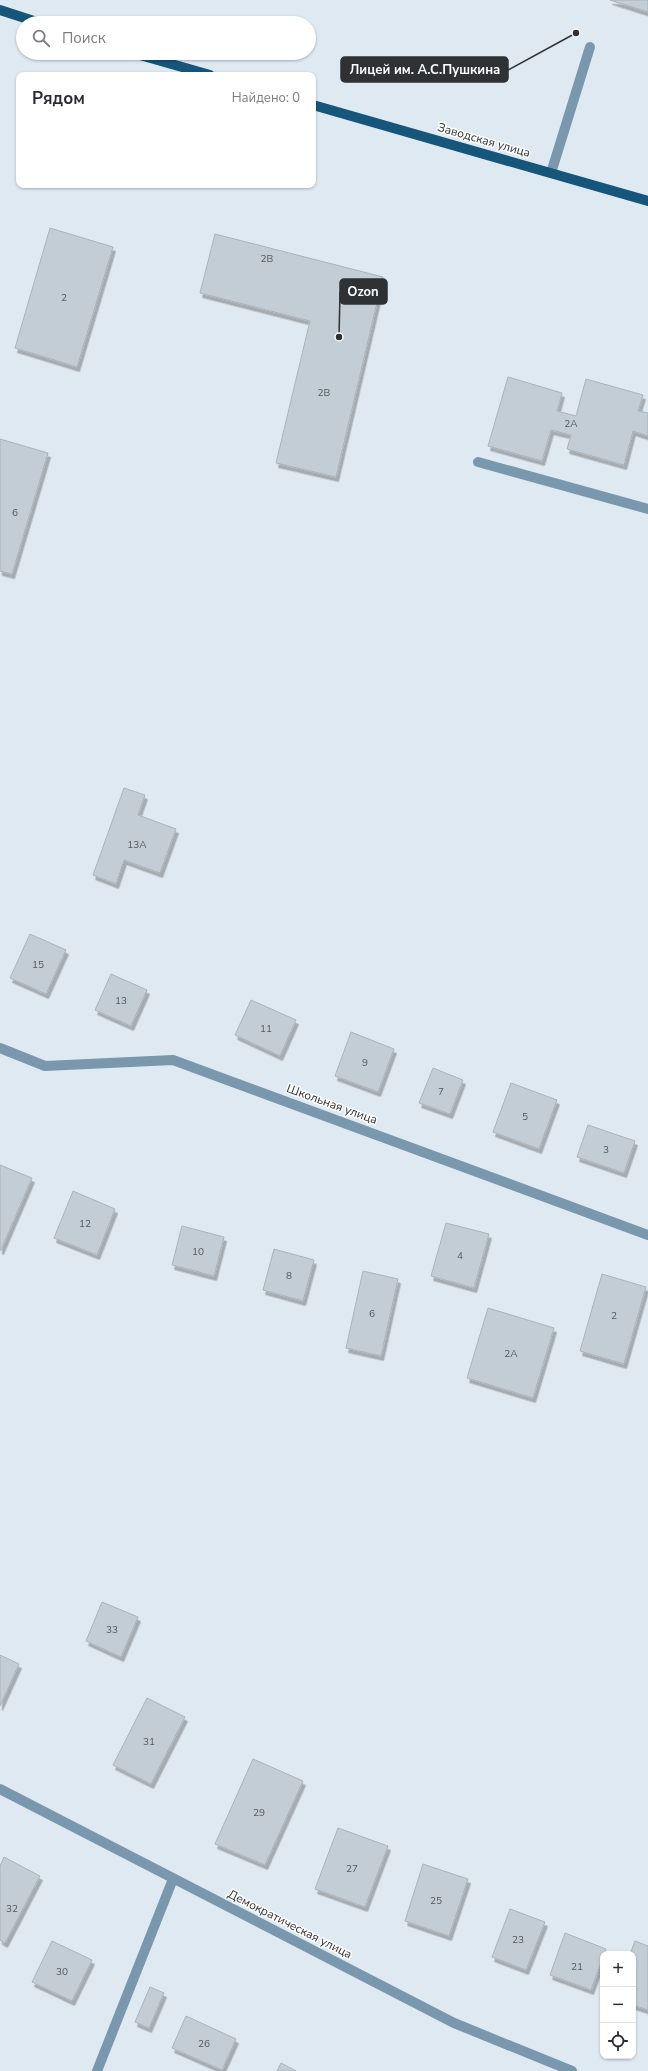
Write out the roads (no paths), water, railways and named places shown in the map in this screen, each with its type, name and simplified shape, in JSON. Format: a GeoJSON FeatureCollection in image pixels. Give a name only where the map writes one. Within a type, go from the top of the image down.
{"type":"FeatureCollection","features":[{"type":"Feature","properties":{"kind":"main road"},"geometry":{"type":"LineString","coordinates":[[0,10],[18,16]]}},
{"type":"Feature","properties":{"kind":"main road"},"geometry":{"type":"LineString","coordinates":[[158,60],[200,72]]}},
{"type":"Feature","properties":{"kind":"main road","name":"Заводская улица"},"geometry":{"type":"LineString","coordinates":[[316,106],[648,201]]}},
{"type":"Feature","properties":{"kind":"street"},"geometry":{"type":"LineString","coordinates":[[551,173],[590,47]]}},
{"type":"Feature","properties":{"kind":"street"},"geometry":{"type":"LineString","coordinates":[[478,462],[648,509]]}},
{"type":"Feature","properties":{"kind":"street","name":"Школьная улица"},"geometry":{"type":"LineString","coordinates":[[0,1048],[45,1066],[173,1060],[648,1235]]}},
{"type":"Feature","properties":{"kind":"street","name":"Демократическая улица"},"geometry":{"type":"LineString","coordinates":[[0,1789],[454,2023],[572,2071]]}},
{"type":"Feature","properties":{"kind":"street"},"geometry":{"type":"LineString","coordinates":[[97,2071],[173,1879]]}},
{"type":"Feature","properties":{"kind":"place","name":"Лицей им. А.С.Пушкина"},"geometry":{"type":"Point","coordinates":[576,33]}},
{"type":"Feature","properties":{"kind":"place","name":"Ozon"},"geometry":{"type":"Point","coordinates":[339,337]}}]}
